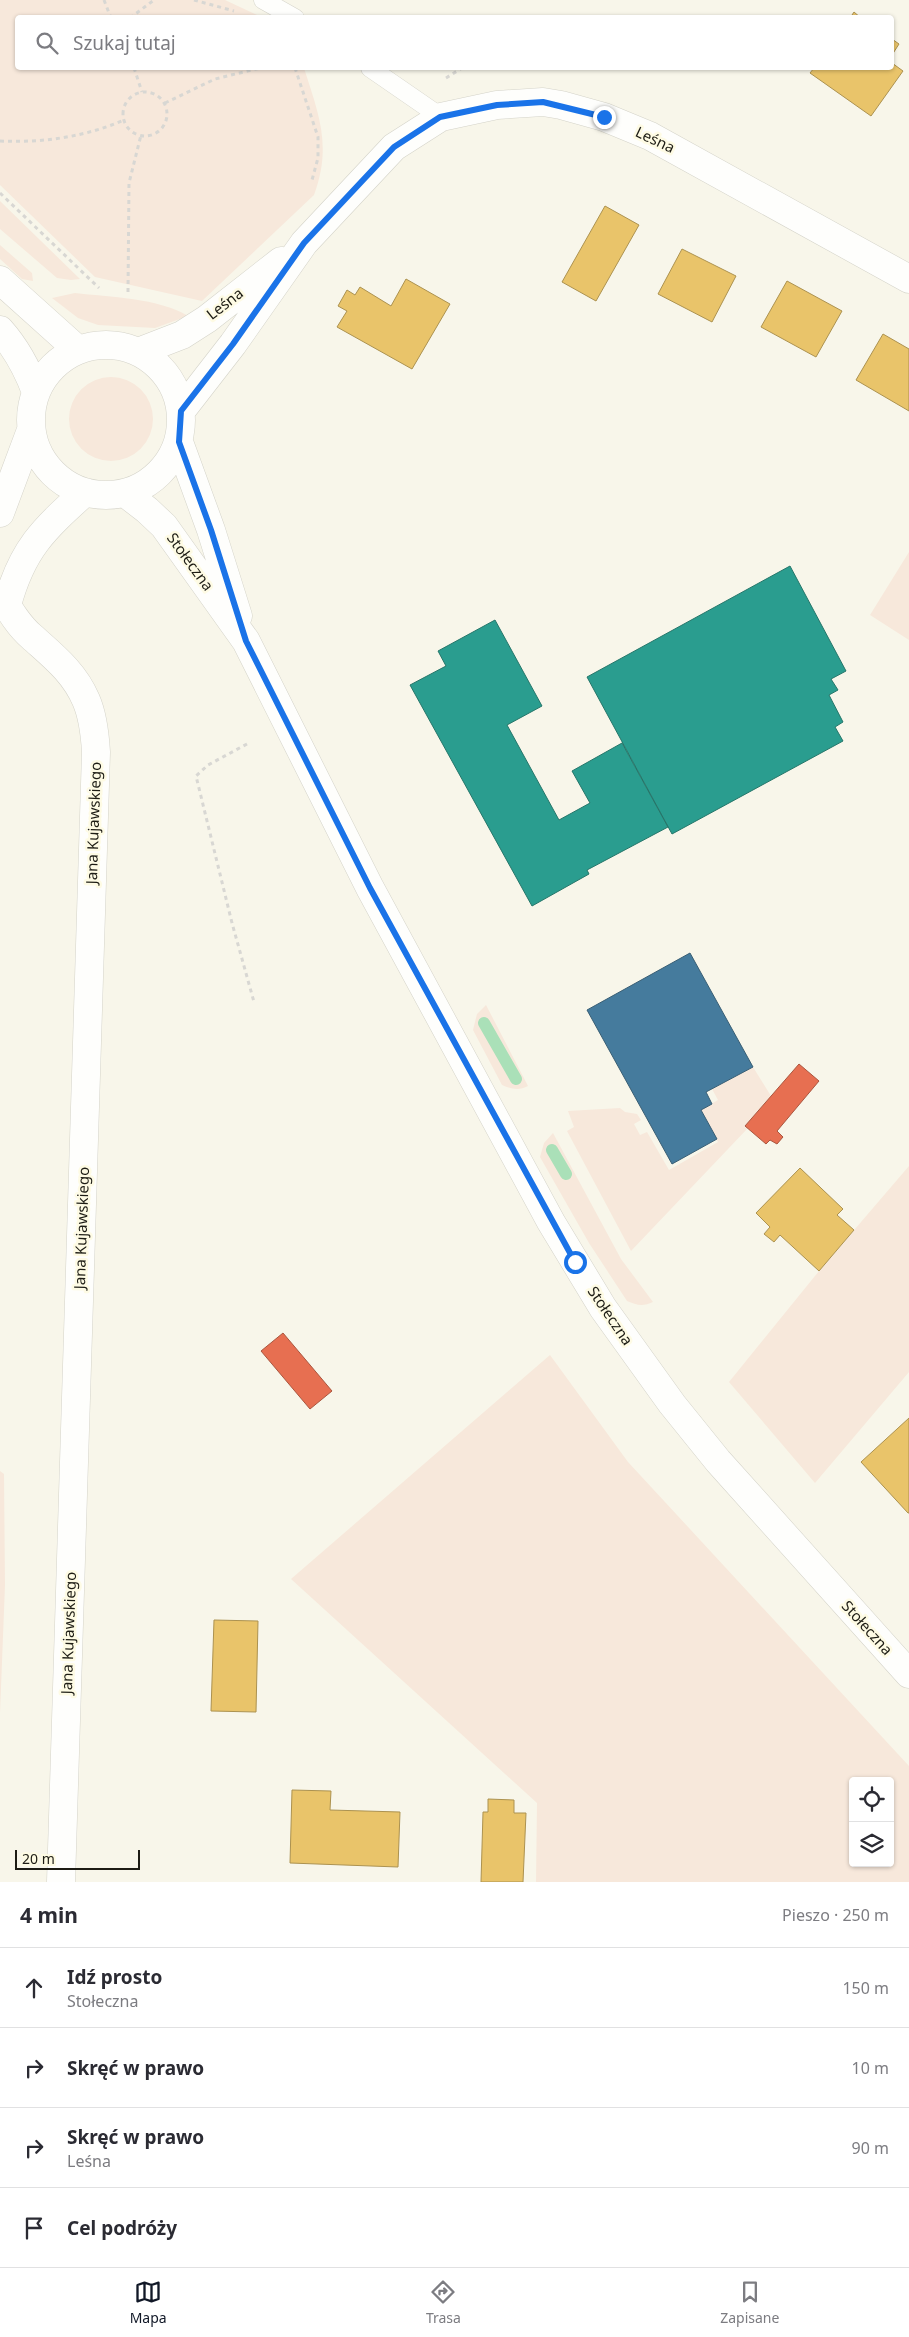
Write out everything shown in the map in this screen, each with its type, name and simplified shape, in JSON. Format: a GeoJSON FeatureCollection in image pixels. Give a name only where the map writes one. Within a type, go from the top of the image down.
{"type":"FeatureCollection","features":[{"type":"Feature","properties":{"kind":"main road","name":"Leśna"},"geometry":{"type":"LineString","coordinates":[[181,411],[233,344],[304,243],[394,147],[440,117],[497,105],[543,102],[604,117],[650,136],[909,279]]}},
{"type":"Feature","properties":{"kind":"main road","name":"Leśna"},"geometry":{"type":"LineString","coordinates":[[138,352],[182,335],[207,319],[304,243]]}},
{"type":"Feature","properties":{"kind":"main road"},"geometry":{"type":"LineString","coordinates":[[0,280],[78,350]]}},
{"type":"Feature","properties":{"kind":"main road"},"geometry":{"type":"LineString","coordinates":[[0,330],[13,345],[26,366],[36,392]]}},
{"type":"Feature","properties":{"kind":"main road"},"geometry":{"type":"LineString","coordinates":[[113,344],[138,352],[150,359],[168,376],[178,397],[181,411],[179,442],[167,466],[155,478],[138,488],[110,496],[85,492],[62,481],[52,472],[38,452],[31,430],[31,415],[36,392],[54,365],[78,350],[113,344]]}},
{"type":"Feature","properties":{"kind":"main road"},"geometry":{"type":"LineString","coordinates":[[0,513],[31,430]]}},
{"type":"Feature","properties":{"kind":"main road","name":"Stołeczna"},"geometry":{"type":"LineString","coordinates":[[179,442],[211,530],[246,641]]}},
{"type":"Feature","properties":{"kind":"main road","name":"Jana Kujawskiego"},"geometry":{"type":"LineString","coordinates":[[61,1882],[96,752],[94,727],[86,700],[76,681],[62,663],[26,631],[3,599],[14,580],[24,556],[56,518],[85,492]]}},
{"type":"Feature","properties":{"kind":"main road","name":"Stołeczna"},"geometry":{"type":"LineString","coordinates":[[124,493],[147,510],[164,526],[246,641],[375,897],[551,1222],[603,1308],[672,1404],[718,1462],[909,1674]]}},
{"type":"Feature","properties":{"kind":"lane"},"geometry":{"type":"LineString","coordinates":[[263,0],[290,15]]}},
{"type":"Feature","properties":{"kind":"lane"},"geometry":{"type":"LineString","coordinates":[[373,70],[440,117]]}},
{"type":"Feature","properties":{"kind":"path"},"geometry":{"type":"LineString","coordinates":[[104,0],[111,15]]}},
{"type":"Feature","properties":{"kind":"path"},"geometry":{"type":"LineString","coordinates":[[134,15],[154,0]]}},
{"type":"Feature","properties":{"kind":"path"},"geometry":{"type":"LineString","coordinates":[[194,0],[240,15]]}},
{"type":"Feature","properties":{"kind":"path"},"geometry":{"type":"LineString","coordinates":[[135,70],[142,92]]}},
{"type":"Feature","properties":{"kind":"path"},"geometry":{"type":"LineString","coordinates":[[165,103],[215,79],[252,70]]}},
{"type":"Feature","properties":{"kind":"path"},"geometry":{"type":"LineString","coordinates":[[296,70],[318,138],[318,158],[311,186]]}},
{"type":"Feature","properties":{"kind":"path"},"geometry":{"type":"LineString","coordinates":[[146,91],[157,94],[165,103],[168,114],[164,126],[156,134],[141,135],[133,133],[125,124],[122,113],[126,102],[134,94],[146,91]]}},
{"type":"Feature","properties":{"kind":"path"},"geometry":{"type":"LineString","coordinates":[[0,141],[24,142],[84,134],[124,120]]}},
{"type":"Feature","properties":{"kind":"path"},"geometry":{"type":"LineString","coordinates":[[128,292],[129,183],[141,135]]}},
{"type":"Feature","properties":{"kind":"path"},"geometry":{"type":"LineString","coordinates":[[0,193],[99,288]]}},
{"type":"Feature","properties":{"kind":"path"},"geometry":{"type":"LineString","coordinates":[[247,744],[208,765],[196,776],[254,1002]]}},
{"type":"Feature","properties":{"kind":"shaded area"},"geometry":{"type":"Polygon","coordinates":[[[0,0],[225,0],[257,15],[15,15],[15,70],[305,70],[319,116],[323,146],[322,161],[314,195],[202,301],[95,277],[0,185],[0,0]]]}},
{"type":"Feature","properties":{"kind":"shaded area"},"geometry":{"type":"Polygon","coordinates":[[[0,201],[80,279],[57,278],[0,229],[0,201]]]}},
{"type":"Feature","properties":{"kind":"shaded area"},"geometry":{"type":"Polygon","coordinates":[[[0,245],[32,273],[33,281],[22,279],[0,259],[0,245]]]}},
{"type":"Feature","properties":{"kind":"shaded area"},"geometry":{"type":"Polygon","coordinates":[[[75,293],[118,297],[163,305],[188,316],[155,328],[98,325],[78,318],[52,298],[75,293]]]}},
{"type":"Feature","properties":{"kind":"shaded area"},"geometry":{"type":"Polygon","coordinates":[[[111,377],[127,380],[141,389],[150,403],[153,419],[150,435],[141,449],[127,458],[111,461],[95,458],[81,449],[72,435],[69,419],[72,403],[81,389],[95,380],[111,377]]]}},
{"type":"Feature","properties":{"kind":"shaded area"},"geometry":{"type":"Polygon","coordinates":[[[909,552],[909,640],[870,615],[909,552]]]}},
{"type":"Feature","properties":{"kind":"shaded area"},"geometry":{"type":"Polygon","coordinates":[[[486,1005],[528,1086],[515,1089],[502,1085],[473,1030],[477,1014],[486,1005]]]}},
{"type":"Feature","properties":{"kind":"shaded area"},"geometry":{"type":"Polygon","coordinates":[[[753,1067],[771,1096],[745,1126],[748,1128],[631,1251],[567,1131],[574,1127],[568,1111],[620,1108],[625,1112],[637,1114],[641,1120],[634,1124],[640,1135],[647,1132],[669,1170],[718,1142],[701,1110],[718,1100],[712,1089],[753,1067]]]}},
{"type":"Feature","properties":{"kind":"shaded area"},"geometry":{"type":"Polygon","coordinates":[[[553,1133],[621,1259],[653,1302],[640,1305],[627,1301],[589,1243],[540,1157],[544,1143],[553,1133]]]}},
{"type":"Feature","properties":{"kind":"shaded area"},"geometry":{"type":"Polygon","coordinates":[[[909,1166],[909,1372],[815,1483],[729,1382],[819,1271],[909,1166]]]}},
{"type":"Feature","properties":{"kind":"shaded area"},"geometry":{"type":"Polygon","coordinates":[[[550,1355],[628,1462],[909,1766],[909,1882],[536,1882],[537,1803],[291,1579],[550,1355]]]}},
{"type":"Feature","properties":{"kind":"shaded area"},"geometry":{"type":"Polygon","coordinates":[[[0,1471],[4,1474],[5,1585],[0,1713],[0,1471]]]}},
{"type":"Feature","properties":{"kind":"building: Mieszkania"},"geometry":{"type":"Polygon","coordinates":[[[894,40],[899,44],[894,52],[894,40]]]}},
{"type":"Feature","properties":{"kind":"building: Mieszkania"},"geometry":{"type":"Polygon","coordinates":[[[894,64],[903,71],[871,116],[810,73],[812,70],[894,70],[894,64]]]}},
{"type":"Feature","properties":{"kind":"building: Mieszkania"},"geometry":{"type":"Polygon","coordinates":[[[605,206],[639,225],[596,301],[562,282],[605,206]]]}},
{"type":"Feature","properties":{"kind":"building: Mieszkania"},"geometry":{"type":"Polygon","coordinates":[[[682,249],[736,276],[712,322],[658,294],[682,249]]]}},
{"type":"Feature","properties":{"kind":"building: Mieszkania"},"geometry":{"type":"Polygon","coordinates":[[[406,279],[450,304],[412,369],[337,327],[347,311],[338,306],[347,290],[355,295],[360,287],[391,306],[406,279]]]}},
{"type":"Feature","properties":{"kind":"building: Mieszkania"},"geometry":{"type":"Polygon","coordinates":[[[787,281],[842,311],[816,357],[761,327],[787,281]]]}},
{"type":"Feature","properties":{"kind":"building: Mieszkania"},"geometry":{"type":"Polygon","coordinates":[[[883,334],[909,349],[909,411],[856,380],[883,334]]]}},
{"type":"Feature","properties":{"kind":"building: Mieszkania"},"geometry":{"type":"Polygon","coordinates":[[[800,1168],[843,1209],[837,1215],[854,1230],[819,1271],[780,1235],[774,1242],[764,1234],[770,1227],[756,1213],[800,1168]]]}},
{"type":"Feature","properties":{"kind":"building: Mieszkania"},"geometry":{"type":"Polygon","coordinates":[[[909,1418],[909,1513],[908,1513],[861,1462],[909,1418]]]}},
{"type":"Feature","properties":{"kind":"building: Mieszkania"},"geometry":{"type":"Polygon","coordinates":[[[214,1620],[258,1621],[256,1712],[211,1711],[214,1620]]]}},
{"type":"Feature","properties":{"kind":"building: Mieszkania"},"geometry":{"type":"Polygon","coordinates":[[[292,1790],[331,1791],[330,1810],[400,1812],[398,1867],[290,1863],[292,1790]]]}},
{"type":"Feature","properties":{"kind":"building: Mieszkania"},"geometry":{"type":"Polygon","coordinates":[[[488,1799],[514,1800],[514,1813],[526,1813],[523,1882],[481,1882],[483,1812],[488,1812],[488,1799]]]}},
{"type":"Feature","properties":{"kind":"building: Handel"},"geometry":{"type":"Polygon","coordinates":[[[799,1064],[819,1081],[777,1131],[783,1137],[777,1144],[770,1140],[766,1144],[745,1126],[799,1064]]]}},
{"type":"Feature","properties":{"kind":"building: Handel"},"geometry":{"type":"Polygon","coordinates":[[[283,1333],[332,1391],[310,1409],[261,1351],[283,1333]]]}},
{"type":"Feature","properties":{"kind":"building: Szkoły"},"geometry":{"type":"Polygon","coordinates":[[[790,566],[846,671],[831,679],[838,690],[829,695],[843,722],[835,727],[843,741],[672,834],[587,677],[790,566]]]}},
{"type":"Feature","properties":{"kind":"building: Szkoły"},"geometry":{"type":"Polygon","coordinates":[[[495,620],[542,706],[507,725],[559,820],[590,803],[572,771],[622,743],[668,827],[587,870],[589,874],[532,906],[410,685],[446,666],[438,651],[495,620]]]}},
{"type":"Feature","properties":{"kind":"building: Publiczne"},"geometry":{"type":"Polygon","coordinates":[[[690,953],[753,1067],[706,1092],[712,1104],[701,1110],[717,1139],[672,1164],[587,1010],[690,953]]]}},
{"type":"Feature","properties":{"kind":"waterway"},"geometry":{"type":"LineString","coordinates":[[484,1023],[516,1079]]}},
{"type":"Feature","properties":{"kind":"waterway"},"geometry":{"type":"LineString","coordinates":[[552,1150],[566,1174]]}},
{"type":"Feature","properties":{"kind":"route"},"geometry":{"type":"LineString","coordinates":[[575,1262],[551,1222],[370,888],[246,641],[211,530],[179,442],[182,421],[181,411],[233,344],[304,243],[394,147],[440,117],[497,105],[543,102],[604,117]]}}]}
